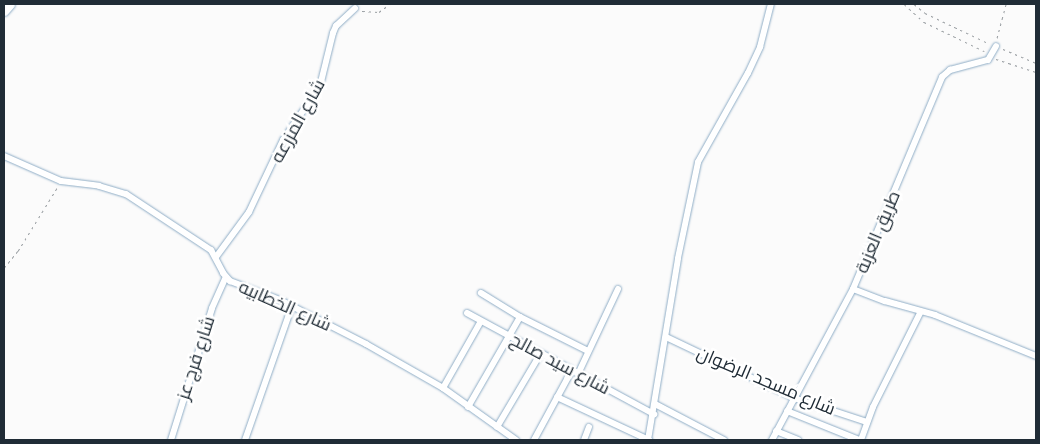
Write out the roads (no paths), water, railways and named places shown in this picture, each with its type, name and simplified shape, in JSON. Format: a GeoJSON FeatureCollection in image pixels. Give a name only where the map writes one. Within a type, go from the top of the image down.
{"type":"FeatureCollection","features":[{"type":"Feature","properties":{"kind":"street"},"geometry":{"type":"LineString","coordinates":[[4,11],[10,4]]}},
{"type":"Feature","properties":{"kind":"street"},"geometry":{"type":"LineString","coordinates":[[557,398],[649,440],[678,258],[698,162],[748,73],[760,47],[770,4]]}},
{"type":"Feature","properties":{"kind":"street","name":"شارع المزرعه"},"geometry":{"type":"LineString","coordinates":[[216,257],[249,212],[283,140],[320,86],[333,33],[340,22],[354,8]]}},
{"type":"Feature","properties":{"kind":"street","name":"طريق العزبة"},"geometry":{"type":"LineString","coordinates":[[772,440],[854,289],[942,77],[950,70],[986,61],[992,56],[996,46]]}},
{"type":"Feature","properties":{"kind":"street","name":"شارع الخطابيه"},"geometry":{"type":"LineString","coordinates":[[4,156],[62,181],[100,186],[126,194],[207,247],[216,257],[226,277],[236,284],[292,306],[366,344],[443,388],[497,427],[510,439]]}},
{"type":"Feature","properties":{"kind":"street","name":"شارع فرج عز"},"geometry":{"type":"LineString","coordinates":[[173,440],[212,308],[226,277]]}},
{"type":"Feature","properties":{"kind":"street"},"geometry":{"type":"LineString","coordinates":[[534,440],[557,398],[588,351],[618,289]]}},
{"type":"Feature","properties":{"kind":"street"},"geometry":{"type":"LineString","coordinates":[[854,289],[986,334],[1036,356]]}},
{"type":"Feature","properties":{"kind":"street"},"geometry":{"type":"LineString","coordinates":[[481,293],[520,317],[588,351]]}},
{"type":"Feature","properties":{"kind":"street"},"geometry":{"type":"LineString","coordinates":[[245,440],[292,306]]}},
{"type":"Feature","properties":{"kind":"street"},"geometry":{"type":"LineString","coordinates":[[787,411],[860,440],[873,407],[921,311]]}},
{"type":"Feature","properties":{"kind":"street","name":"شارع سيد صالح"},"geometry":{"type":"LineString","coordinates":[[468,313],[654,414]]}},
{"type":"Feature","properties":{"kind":"street"},"geometry":{"type":"LineString","coordinates":[[468,407],[520,317]]}},
{"type":"Feature","properties":{"kind":"street"},"geometry":{"type":"LineString","coordinates":[[443,388],[481,321]]}},
{"type":"Feature","properties":{"kind":"street","name":"شارع مسجد الرضوان"},"geometry":{"type":"LineString","coordinates":[[666,337],[794,398],[867,422]]}},
{"type":"Feature","properties":{"kind":"street"},"geometry":{"type":"LineString","coordinates":[[497,427],[541,354]]}},
{"type":"Feature","properties":{"kind":"street"},"geometry":{"type":"LineString","coordinates":[[655,404],[724,440]]}},
{"type":"Feature","properties":{"kind":"street"},"geometry":{"type":"LineString","coordinates":[[584,440],[589,427]]}},
{"type":"Feature","properties":{"kind":"street"},"geometry":{"type":"LineString","coordinates":[[776,431],[798,440]]}}]}
